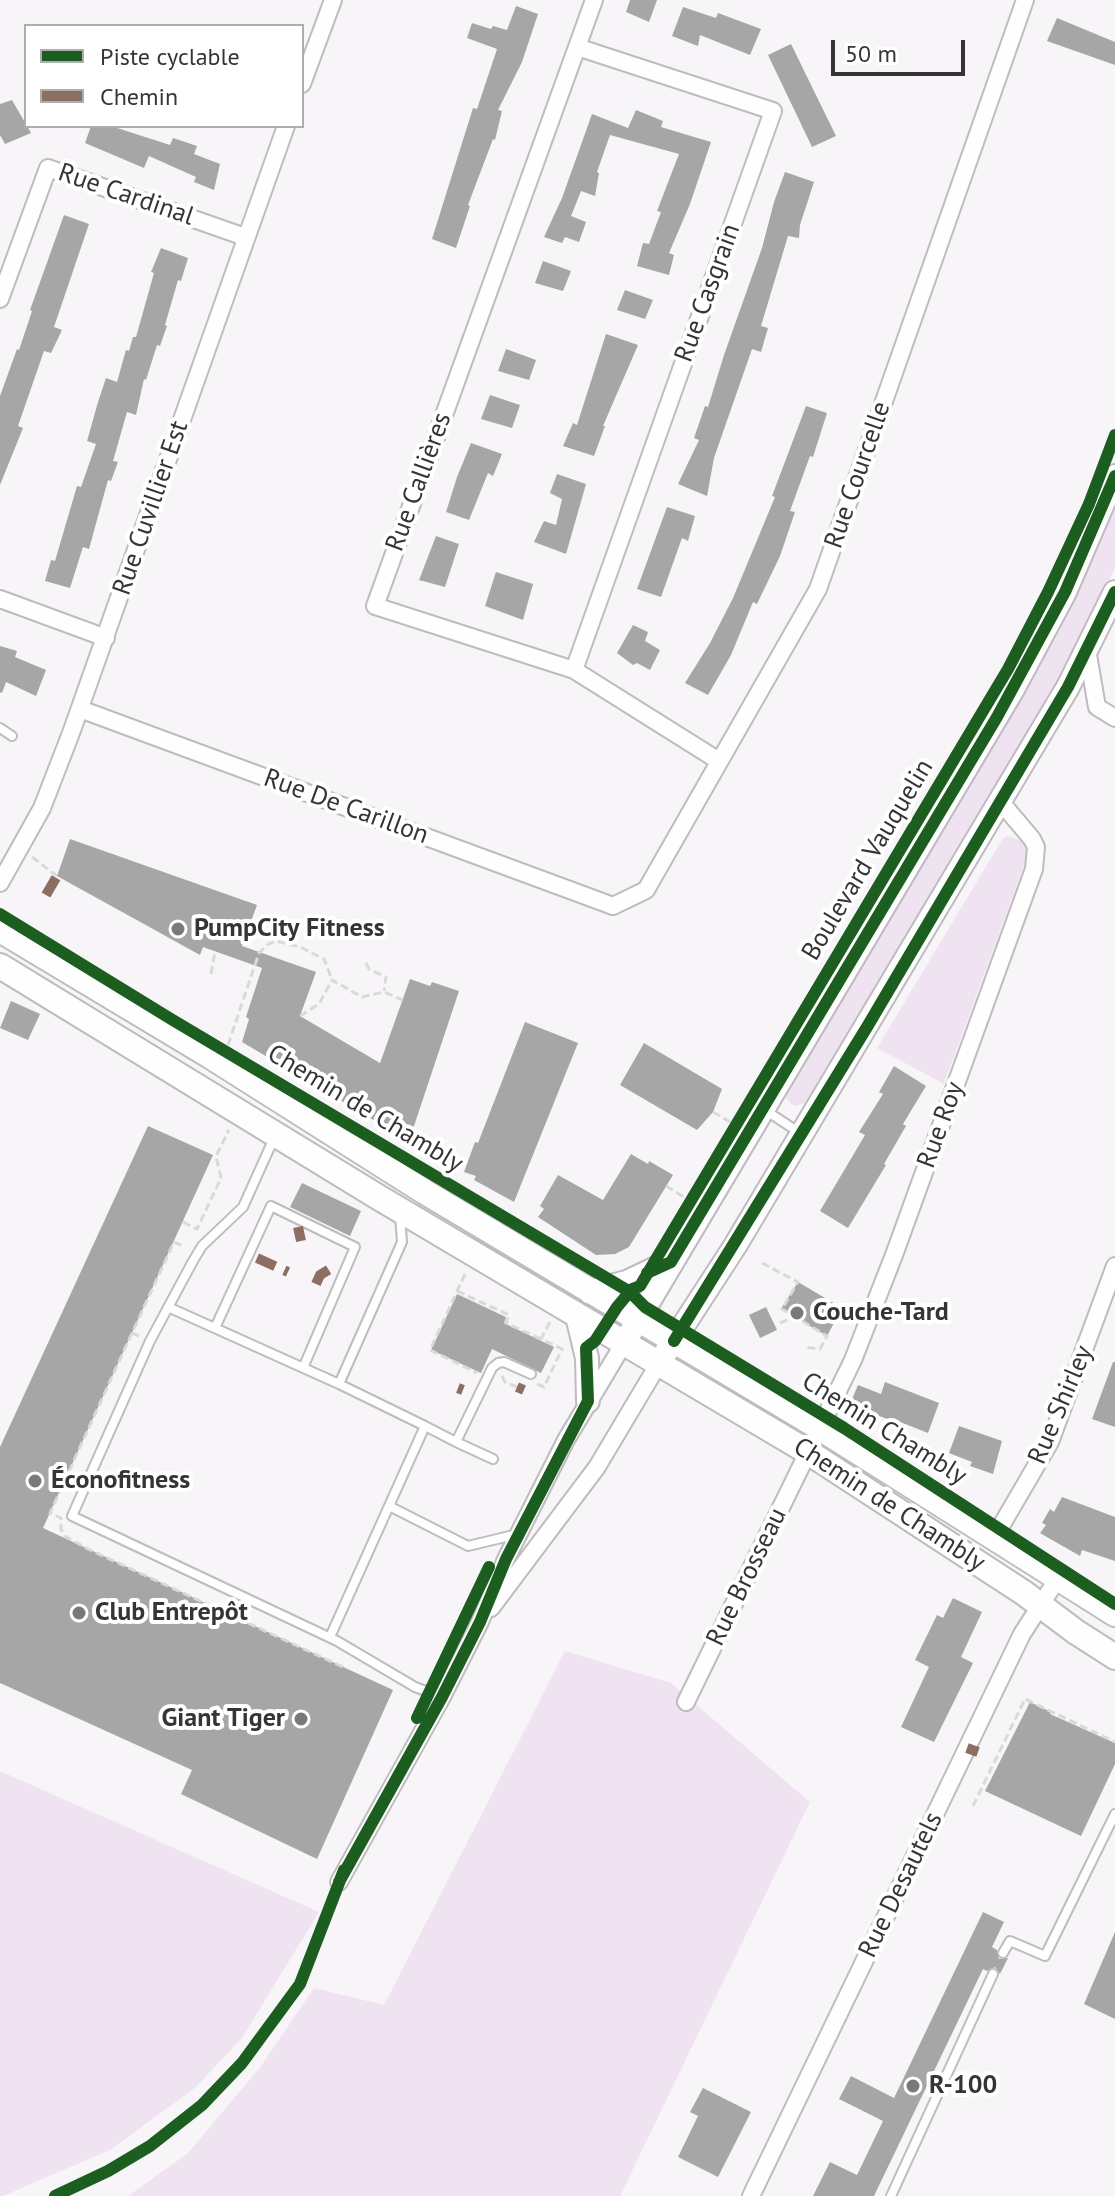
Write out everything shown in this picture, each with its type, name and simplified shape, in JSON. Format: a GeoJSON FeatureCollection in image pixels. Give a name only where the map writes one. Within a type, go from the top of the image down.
{"type":"FeatureCollection","features":[{"type":"Feature","properties":{"kind":"main road","name":"Chemin de Chambly"},"geometry":{"type":"LineString","coordinates":[[0,930],[591,1292],[820,1428],[1115,1614]]}},
{"type":"Feature","properties":{"kind":"main road","name":"Chemin de Chambly"},"geometry":{"type":"LineString","coordinates":[[0,966],[397,1207],[565,1315],[624,1343],[808,1452],[1115,1657]]}},
{"type":"Feature","properties":{"kind":"main road"},"geometry":{"type":"LineString","coordinates":[[591,1292],[627,1283],[671,1262]]}},
{"type":"Feature","properties":{"kind":"street"},"geometry":{"type":"LineString","coordinates":[[304,79],[333,0]]}},
{"type":"Feature","properties":{"kind":"street","name":"Rue Callières"},"geometry":{"type":"LineString","coordinates":[[594,0],[375,606],[574,670],[719,761]]}},
{"type":"Feature","properties":{"kind":"street","name":"Rue Courcelle"},"geometry":{"type":"LineString","coordinates":[[613,906],[646,890],[818,589],[1025,0]]}},
{"type":"Feature","properties":{"kind":"street","name":"Rue Casgrain"},"geometry":{"type":"LineString","coordinates":[[574,670],[773,111],[577,47]]}},
{"type":"Feature","properties":{"kind":"street","name":"Rue Cuvillier Est"},"geometry":{"type":"LineString","coordinates":[[0,883],[42,808],[80,709],[285,128]]}},
{"type":"Feature","properties":{"kind":"street","name":"Rue Cardinal"},"geometry":{"type":"LineString","coordinates":[[0,299],[48,168],[245,237]]}},
{"type":"Feature","properties":{"kind":"street","name":"Boulevard Vauquelin"},"geometry":{"type":"LineString","coordinates":[[624,1343],[1012,691],[1078,565],[1115,476]]}},
{"type":"Feature","properties":{"kind":"street"},"geometry":{"type":"LineString","coordinates":[[480,1622],[597,1467],[659,1363],[735,1246],[1000,801],[1087,649],[1115,592]]}},
{"type":"Feature","properties":{"kind":"street"},"geometry":{"type":"LineString","coordinates":[[0,599],[106,638]]}},
{"type":"Feature","properties":{"kind":"street"},"geometry":{"type":"LineString","coordinates":[[1087,649],[1097,707],[1115,718]]}},
{"type":"Feature","properties":{"kind":"street","name":"Rue De Carillon"},"geometry":{"type":"LineString","coordinates":[[80,709],[613,906]]}},
{"type":"Feature","properties":{"kind":"street","name":"Rue Roy"},"geometry":{"type":"LineString","coordinates":[[808,1452],[853,1360],[889,1268],[1034,869],[1036,847],[1032,839],[1000,801]]}},
{"type":"Feature","properties":{"kind":"street","name":"Rue Shirley"},"geometry":{"type":"LineString","coordinates":[[994,1538],[1050,1442],[1115,1266]]}},
{"type":"Feature","properties":{"kind":"street"},"geometry":{"type":"LineString","coordinates":[[565,1315],[586,1348],[588,1401]]}},
{"type":"Feature","properties":{"kind":"street"},"geometry":{"type":"LineString","coordinates":[[339,1882],[442,1697],[519,1534],[588,1401],[624,1343]]}},
{"type":"Feature","properties":{"kind":"street","name":"Rue Brosseau"},"geometry":{"type":"LineString","coordinates":[[686,1702],[808,1452]]}},
{"type":"Feature","properties":{"kind":"street","name":"Rue Desautels"},"geometry":{"type":"LineString","coordinates":[[751,2196],[1022,1634],[1058,1578]]}},
{"type":"Feature","properties":{"kind":"lane"},"geometry":{"type":"LineString","coordinates":[[0,728],[12,736]]}},
{"type":"Feature","properties":{"kind":"lane"},"geometry":{"type":"LineString","coordinates":[[762,1109],[801,1133]]}},
{"type":"Feature","properties":{"kind":"lane"},"geometry":{"type":"LineString","coordinates":[[276,1134],[248,1201],[202,1246],[168,1307],[72,1516],[330,1637],[415,1687],[442,1697]]}},
{"type":"Feature","properties":{"kind":"lane"},"geometry":{"type":"LineString","coordinates":[[215,1328],[271,1206],[355,1247],[303,1368]]}},
{"type":"Feature","properties":{"kind":"lane"},"geometry":{"type":"LineString","coordinates":[[339,1384],[402,1242],[402,1224],[397,1207]]}},
{"type":"Feature","properties":{"kind":"lane"},"geometry":{"type":"LineString","coordinates":[[168,1307],[339,1384],[493,1459]]}},
{"type":"Feature","properties":{"kind":"lane"},"geometry":{"type":"LineString","coordinates":[[456,1442],[492,1368],[504,1362],[531,1374]]}},
{"type":"Feature","properties":{"kind":"lane"},"geometry":{"type":"LineString","coordinates":[[330,1637],[425,1426]]}},
{"type":"Feature","properties":{"kind":"lane"},"geometry":{"type":"LineString","coordinates":[[389,1506],[468,1546],[519,1534]]}},
{"type":"Feature","properties":{"kind":"lane"},"geometry":{"type":"LineString","coordinates":[[1003,1953],[1010,1941],[1045,1956],[1115,1814]]}},
{"type":"Feature","properties":{"kind":"lane"},"geometry":{"type":"LineString","coordinates":[[891,2196],[993,1974]]}},
{"type":"Feature","properties":{"kind":"path"},"geometry":{"type":"LineString","coordinates":[[22,848],[57,876]]}},
{"type":"Feature","properties":{"kind":"path"},"geometry":{"type":"LineString","coordinates":[[226,1051],[259,953],[276,941],[300,947],[324,959],[332,980],[362,997],[384,992],[403,1000]]}},
{"type":"Feature","properties":{"kind":"path"},"geometry":{"type":"LineString","coordinates":[[211,974],[215,952]]}},
{"type":"Feature","properties":{"kind":"path"},"geometry":{"type":"LineString","coordinates":[[366,963],[369,969],[386,977],[384,992]]}},
{"type":"Feature","properties":{"kind":"path"},"geometry":{"type":"LineString","coordinates":[[300,1016],[319,1004],[332,980]]}},
{"type":"Feature","properties":{"kind":"path"},"geometry":{"type":"LineString","coordinates":[[138,1320],[174,1242],[188,1249],[221,1178],[216,1156],[239,1111]]}},
{"type":"Feature","properties":{"kind":"path"},"geometry":{"type":"LineString","coordinates":[[713,1112],[733,1124]]}},
{"type":"Feature","properties":{"kind":"path"},"geometry":{"type":"LineString","coordinates":[[666,1186],[690,1195],[681,1215]]}},
{"type":"Feature","properties":{"kind":"path"},"geometry":{"type":"LineString","coordinates":[[183,1222],[197,1229]]}},
{"type":"Feature","properties":{"kind":"path"},"geometry":{"type":"LineString","coordinates":[[199,1222],[207,1226]]}},
{"type":"Feature","properties":{"kind":"path"},"geometry":{"type":"LineString","coordinates":[[762,1263],[798,1282],[782,1309],[827,1336],[820,1349],[804,1347]]}},
{"type":"Feature","properties":{"kind":"path"},"geometry":{"type":"LineString","coordinates":[[469,1264],[430,1350],[481,1375]]}},
{"type":"Feature","properties":{"kind":"path"},"geometry":{"type":"LineString","coordinates":[[456,1291],[509,1315],[506,1323],[562,1349],[548,1379]]}},
{"type":"Feature","properties":{"kind":"path"},"geometry":{"type":"LineString","coordinates":[[541,1339],[565,1315]]}},
{"type":"Feature","properties":{"kind":"path"},"geometry":{"type":"LineString","coordinates":[[780,1323],[794,1317]]}},
{"type":"Feature","properties":{"kind":"path"},"geometry":{"type":"LineString","coordinates":[[96,1413],[132,1333]]}},
{"type":"Feature","properties":{"kind":"path"},"geometry":{"type":"LineString","coordinates":[[548,1359],[556,1363]]}},
{"type":"Feature","properties":{"kind":"path"},"geometry":{"type":"LineString","coordinates":[[502,1374],[505,1382],[517,1387]]}},
{"type":"Feature","properties":{"kind":"path"},"geometry":{"type":"LineString","coordinates":[[973,1806],[1025,1699],[1115,1742]]}},
{"type":"Feature","properties":{"kind":"path"},"geometry":{"type":"LineString","coordinates":[[987,1756],[995,1760]]}},
{"type":"Feature","properties":{"kind":"shaded area"},"geometry":{"type":"Polygon","coordinates":[[[1115,504],[1115,569],[1044,707],[806,1103],[791,1104],[786,1092],[1024,693],[1083,579],[1115,504]]]}},
{"type":"Feature","properties":{"kind":"shaded area"},"geometry":{"type":"Polygon","coordinates":[[[1008,836],[1022,841],[1026,860],[944,1084],[877,1048],[1003,838],[1008,836]]]}},
{"type":"Feature","properties":{"kind":"shaded area"},"geometry":{"type":"Polygon","coordinates":[[[565,1651],[671,1683],[810,1802],[620,2196],[128,2196],[188,2153],[261,2066],[314,1988],[384,2005],[565,1651]]]}},
{"type":"Feature","properties":{"kind":"shaded area"},"geometry":{"type":"Polygon","coordinates":[[[0,1771],[319,1912],[242,2038],[195,2088],[110,2150],[3,2196],[0,2196],[0,1771]]]}},
{"type":"Feature","properties":{"kind":"building"},"geometry":{"type":"Polygon","coordinates":[[[630,0],[657,0],[649,22],[626,12],[630,0]]]}},
{"type":"Feature","properties":{"kind":"building"},"geometry":{"type":"Polygon","coordinates":[[[516,6],[538,14],[522,62],[498,110],[502,111],[495,140],[468,205],[456,248],[432,239],[473,108],[477,109],[497,49],[467,38],[472,23],[507,30],[516,6]]]}},
{"type":"Feature","properties":{"kind":"building"},"geometry":{"type":"Polygon","coordinates":[[[683,7],[716,18],[718,13],[761,29],[750,55],[700,35],[698,46],[672,36],[683,7]]]}},
{"type":"Feature","properties":{"kind":"building"},"geometry":{"type":"Polygon","coordinates":[[[1057,18],[1115,42],[1115,65],[1047,41],[1057,18]]]}},
{"type":"Feature","properties":{"kind":"building"},"geometry":{"type":"Polygon","coordinates":[[[791,44],[836,136],[812,147],[768,55],[791,44]]]}},
{"type":"Feature","properties":{"kind":"building"},"geometry":{"type":"Polygon","coordinates":[[[12,100],[24,121],[24,128],[31,133],[5,144],[0,135],[0,104],[12,100]]]}},
{"type":"Feature","properties":{"kind":"building"},"geometry":{"type":"Polygon","coordinates":[[[636,110],[663,121],[661,127],[711,142],[669,253],[674,255],[669,275],[637,266],[643,243],[649,244],[661,212],[657,211],[679,154],[610,135],[597,172],[595,196],[581,191],[571,216],[586,222],[579,242],[565,237],[562,243],[544,237],[562,198],[592,114],[628,128],[636,110]]]}},
{"type":"Feature","properties":{"kind":"building"},"geometry":{"type":"Polygon","coordinates":[[[90,128],[117,128],[170,145],[173,138],[197,146],[194,154],[220,164],[214,190],[194,182],[196,177],[149,156],[144,168],[85,143],[90,128]]]}},
{"type":"Feature","properties":{"kind":"building"},"geometry":{"type":"Polygon","coordinates":[[[785,172],[814,182],[799,238],[788,236],[761,326],[768,328],[761,352],[752,349],[714,458],[707,496],[678,484],[699,440],[694,438],[705,406],[708,407],[785,172]]]}},
{"type":"Feature","properties":{"kind":"building"},"geometry":{"type":"Polygon","coordinates":[[[64,215],[89,224],[54,327],[62,330],[51,353],[44,351],[18,426],[23,428],[0,485],[0,396],[19,350],[64,215]]]}},
{"type":"Feature","properties":{"kind":"building"},"geometry":{"type":"Polygon","coordinates":[[[161,248],[188,258],[181,281],[178,280],[160,346],[157,345],[144,379],[136,415],[127,412],[113,461],[118,462],[111,481],[108,480],[89,549],[83,547],[70,588],[45,581],[51,560],[55,561],[77,486],[81,487],[96,444],[87,441],[106,378],[117,382],[126,350],[129,351],[133,337],[136,337],[154,273],[151,272],[161,248]]]}},
{"type":"Feature","properties":{"kind":"building"},"geometry":{"type":"Polygon","coordinates":[[[543,261],[571,271],[563,291],[535,283],[543,261]]]}},
{"type":"Feature","properties":{"kind":"building"},"geometry":{"type":"Polygon","coordinates":[[[625,290],[653,300],[645,319],[617,310],[625,290]]]}},
{"type":"Feature","properties":{"kind":"building"},"geometry":{"type":"Polygon","coordinates":[[[606,334],[638,345],[603,426],[594,456],[563,446],[573,423],[577,425],[606,334]]]}},
{"type":"Feature","properties":{"kind":"building"},"geometry":{"type":"Polygon","coordinates":[[[506,349],[536,360],[529,380],[498,371],[506,349]]]}},
{"type":"Feature","properties":{"kind":"building"},"geometry":{"type":"Polygon","coordinates":[[[490,395],[520,405],[512,428],[481,419],[490,395]]]}},
{"type":"Feature","properties":{"kind":"building"},"geometry":{"type":"Polygon","coordinates":[[[806,406],[827,413],[813,457],[810,456],[790,511],[795,512],[780,556],[757,604],[753,602],[731,655],[708,695],[685,683],[733,598],[775,497],[772,496],[806,406]]]}},
{"type":"Feature","properties":{"kind":"building"},"geometry":{"type":"Polygon","coordinates":[[[471,443],[502,454],[493,476],[488,473],[469,520],[446,512],[471,443]]]}},
{"type":"Feature","properties":{"kind":"building"},"geometry":{"type":"Polygon","coordinates":[[[557,474],[586,484],[566,554],[534,542],[544,521],[556,525],[562,499],[550,493],[557,474]]]}},
{"type":"Feature","properties":{"kind":"building"},"geometry":{"type":"Polygon","coordinates":[[[667,507],[695,516],[688,541],[682,538],[661,597],[637,589],[667,507]]]}},
{"type":"Feature","properties":{"kind":"building"},"geometry":{"type":"Polygon","coordinates":[[[436,536],[459,544],[445,587],[419,580],[436,536]]]}},
{"type":"Feature","properties":{"kind":"building"},"geometry":{"type":"Polygon","coordinates":[[[496,572],[533,584],[523,620],[485,606],[496,572]]]}},
{"type":"Feature","properties":{"kind":"building"},"geometry":{"type":"Polygon","coordinates":[[[633,625],[648,632],[645,641],[660,650],[650,670],[637,663],[633,665],[617,653],[633,625]]]}},
{"type":"Feature","properties":{"kind":"building"},"geometry":{"type":"Polygon","coordinates":[[[0,646],[17,651],[15,657],[46,670],[36,696],[6,682],[0,692],[0,646]]]}},
{"type":"Feature","properties":{"kind":"building"},"geometry":{"type":"Polygon","coordinates":[[[70,839],[257,905],[242,946],[316,972],[300,1016],[380,1063],[410,979],[459,991],[409,1141],[242,1042],[249,1019],[246,1017],[262,968],[203,947],[200,955],[57,876],[70,839]]]}},
{"type":"Feature","properties":{"kind":"building"},"geometry":{"type":"Polygon","coordinates":[[[11,1001],[40,1014],[28,1040],[0,1028],[11,1001]]]}},
{"type":"Feature","properties":{"kind":"building"},"geometry":{"type":"Polygon","coordinates":[[[525,1022],[578,1043],[514,1202],[474,1180],[476,1176],[464,1172],[525,1022]]]}},
{"type":"Feature","properties":{"kind":"building"},"geometry":{"type":"Polygon","coordinates":[[[644,1043],[722,1089],[713,1112],[697,1130],[620,1085],[644,1043]]]}},
{"type":"Feature","properties":{"kind":"building"},"geometry":{"type":"Polygon","coordinates":[[[894,1066],[926,1086],[903,1124],[906,1126],[886,1165],[848,1228],[820,1211],[865,1135],[859,1132],[883,1094],[879,1092],[894,1066]]]}},
{"type":"Feature","properties":{"kind":"building"},"geometry":{"type":"Polygon","coordinates":[[[148,1126],[213,1155],[43,1528],[393,1690],[317,1859],[181,1794],[192,1770],[0,1683],[0,1447],[148,1126]]]}},
{"type":"Feature","properties":{"kind":"building"},"geometry":{"type":"Polygon","coordinates":[[[631,1154],[673,1175],[629,1247],[615,1254],[596,1255],[538,1217],[544,1209],[540,1206],[558,1175],[603,1200],[631,1154]]]}},
{"type":"Feature","properties":{"kind":"building"},"geometry":{"type":"Polygon","coordinates":[[[302,1183],[361,1211],[350,1236],[290,1207],[302,1183]]]}},
{"type":"Feature","properties":{"kind":"building"},"geometry":{"type":"Polygon","coordinates":[[[798,1282],[842,1308],[827,1336],[781,1309],[798,1282]]]}},
{"type":"Feature","properties":{"kind":"building"},"geometry":{"type":"Polygon","coordinates":[[[457,1294],[506,1317],[504,1323],[554,1347],[541,1373],[492,1349],[481,1373],[431,1350],[457,1294]]]}},
{"type":"Feature","properties":{"kind":"building"},"geometry":{"type":"Polygon","coordinates":[[[766,1307],[777,1330],[760,1338],[749,1315],[766,1307]]]}},
{"type":"Feature","properties":{"kind":"building"},"geometry":{"type":"Polygon","coordinates":[[[1115,1362],[1115,1427],[1092,1419],[1115,1362]]]}},
{"type":"Feature","properties":{"kind":"building"},"geometry":{"type":"Polygon","coordinates":[[[885,1382],[939,1403],[928,1433],[874,1414],[872,1420],[853,1413],[856,1406],[850,1404],[858,1385],[881,1394],[885,1382]]]}},
{"type":"Feature","properties":{"kind":"building"},"geometry":{"type":"Polygon","coordinates":[[[959,1426],[1002,1441],[993,1474],[970,1466],[972,1462],[949,1453],[959,1426]]]}},
{"type":"Feature","properties":{"kind":"building"},"geometry":{"type":"Polygon","coordinates":[[[1062,1497],[1115,1517],[1115,1561],[1082,1550],[1080,1556],[1040,1533],[1046,1525],[1042,1523],[1050,1509],[1054,1512],[1062,1497]]]}},
{"type":"Feature","properties":{"kind":"building"},"geometry":{"type":"Polygon","coordinates":[[[953,1598],[982,1612],[961,1657],[973,1663],[934,1742],[901,1727],[929,1667],[915,1660],[937,1615],[943,1618],[953,1598]]]}},
{"type":"Feature","properties":{"kind":"building"},"geometry":{"type":"Polygon","coordinates":[[[1030,1702],[1115,1743],[1115,1764],[1081,1836],[985,1791],[1030,1702]]]}},
{"type":"Feature","properties":{"kind":"building","name":"R-100"},"geometry":{"type":"Polygon","coordinates":[[[983,1912],[1004,1922],[992,1947],[997,1950],[999,1959],[1008,1958],[1000,1974],[995,1967],[987,1971],[983,1969],[874,2196],[813,2196],[830,2162],[857,2175],[883,2121],[839,2099],[851,2076],[894,2098],[983,1912]]]}},
{"type":"Feature","properties":{"kind":"building"},"geometry":{"type":"Polygon","coordinates":[[[1115,1932],[1115,2019],[1084,2004],[1115,1932]]]}},
{"type":"Feature","properties":{"kind":"building"},"geometry":{"type":"Polygon","coordinates":[[[703,2088],[751,2112],[718,2177],[678,2157],[698,2116],[690,2112],[703,2088]]]}},
{"type":"Feature","properties":{"kind":"marked path"},"geometry":{"type":"LineString","coordinates":[[46,895],[57,876]]}},
{"type":"Feature","properties":{"kind":"marked path"},"geometry":{"type":"LineString","coordinates":[[298,1227],[301,1241]]}},
{"type":"Feature","properties":{"kind":"marked path"},"geometry":{"type":"LineString","coordinates":[[257,1258],[288,1272]]}},
{"type":"Feature","properties":{"kind":"marked path"},"geometry":{"type":"LineString","coordinates":[[316,1284],[320,1275],[333,1267]]}},
{"type":"Feature","properties":{"kind":"marked path"},"geometry":{"type":"LineString","coordinates":[[517,1387],[524,1390]]}},
{"type":"Feature","properties":{"kind":"marked path"},"geometry":{"type":"LineString","coordinates":[[458,1388],[463,1390]]}},
{"type":"Feature","properties":{"kind":"marked path"},"geometry":{"type":"LineString","coordinates":[[967,1748],[978,1752]]}},
{"type":"Feature","properties":{"kind":"cycle path"},"geometry":{"type":"LineString","coordinates":[[339,1882],[442,1697],[480,1622],[506,1559],[588,1401],[586,1348],[595,1341],[632,1289],[640,1286],[1008,669],[1089,504],[1115,435]]}},
{"type":"Feature","properties":{"kind":"cycle path"},"geometry":{"type":"LineString","coordinates":[[647,1273],[671,1262],[997,717],[1065,592],[1115,476]]}},
{"type":"Feature","properties":{"kind":"cycle path"},"geometry":{"type":"LineString","coordinates":[[674,1341],[867,1027],[1068,687],[1115,592]]}},
{"type":"Feature","properties":{"kind":"cycle path","name":"Chemin Chambly"},"geometry":{"type":"LineString","coordinates":[[0,914],[630,1292],[645,1307],[844,1428],[1115,1604]]}},
{"type":"Feature","properties":{"kind":"cycle path"},"geometry":{"type":"LineString","coordinates":[[417,1718],[489,1567]]}},
{"type":"Feature","properties":{"kind":"cycle path"},"geometry":{"type":"LineString","coordinates":[[55,2196],[108,2171],[150,2146],[202,2105],[242,2063],[300,1984],[344,1870]]}},
{"type":"Feature","properties":{"kind":"place","name":"PumpCity Fitness"},"geometry":{"type":"Point","coordinates":[178,929]}},
{"type":"Feature","properties":{"kind":"place","name":"Couche-Tard"},"geometry":{"type":"Point","coordinates":[797,1313]}},
{"type":"Feature","properties":{"kind":"place","name":"Éconofitness"},"geometry":{"type":"Point","coordinates":[35,1481]}},
{"type":"Feature","properties":{"kind":"place","name":"Club Entrepôt"},"geometry":{"type":"Point","coordinates":[79,1613]}},
{"type":"Feature","properties":{"kind":"place","name":"Giant Tiger"},"geometry":{"type":"Point","coordinates":[301,1719]}},
{"type":"Feature","properties":{"kind":"place","name":"R-100"},"geometry":{"type":"Point","coordinates":[913,2086]}}]}
